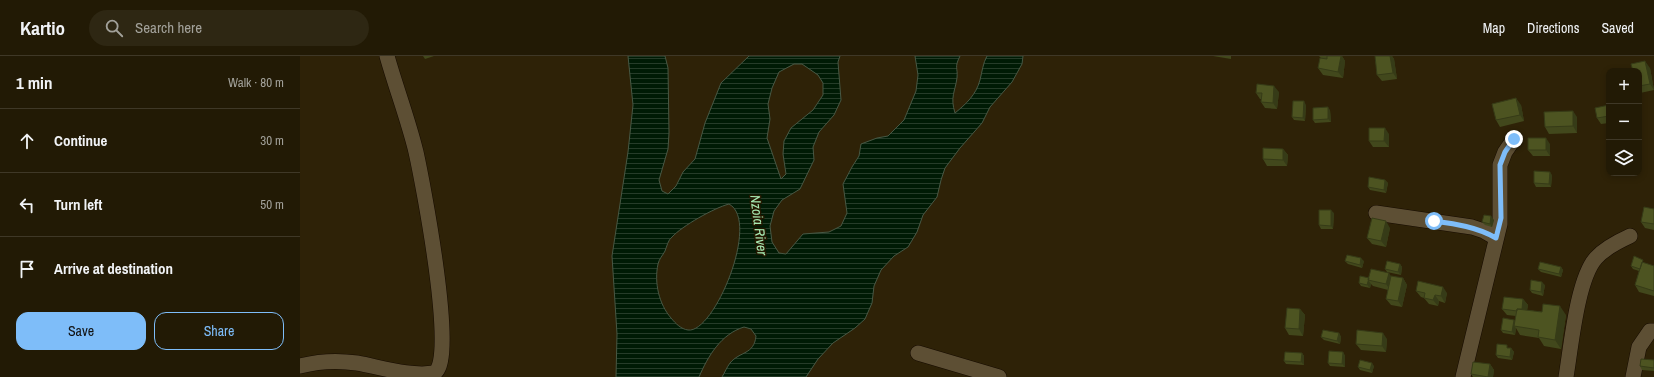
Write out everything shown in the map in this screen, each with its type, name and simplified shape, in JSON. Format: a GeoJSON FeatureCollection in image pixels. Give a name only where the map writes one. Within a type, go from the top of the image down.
{"type":"FeatureCollection","features":[{"type":"Feature","properties":{"kind":"street"},"geometry":{"type":"LineString","coordinates":[[300,366],[333,361],[349,362],[399,374],[419,376],[433,374],[440,367],[443,343],[433,244],[416,153],[387,56]]}},
{"type":"Feature","properties":{"kind":"street"},"geometry":{"type":"LineString","coordinates":[[1463,377],[1501,218],[1500,165],[1505,152],[1514,139]]}},
{"type":"Feature","properties":{"kind":"street"},"geometry":{"type":"LineString","coordinates":[[1376,213],[1472,227],[1484,231],[1496,238]]}},
{"type":"Feature","properties":{"kind":"street"},"geometry":{"type":"LineString","coordinates":[[1566,377],[1585,276],[1596,258],[1630,236]]}},
{"type":"Feature","properties":{"kind":"street"},"geometry":{"type":"LineString","coordinates":[[1634,377],[1639,348],[1650,332],[1654,331]]}},
{"type":"Feature","properties":{"kind":"street"},"geometry":{"type":"LineString","coordinates":[[918,353],[999,377]]}},
{"type":"Feature","properties":{"kind":"water","name":"Nzoia River"},"geometry":{"type":"Polygon","coordinates":[[[628,56],[665,56],[668,68],[669,133],[668,149],[659,180],[662,191],[668,194],[676,186],[683,172],[695,159],[705,123],[721,83],[749,56],[840,56],[838,62],[841,100],[834,115],[819,132],[813,147],[814,160],[800,189],[782,200],[774,211],[770,226],[772,242],[779,253],[786,254],[803,234],[829,232],[841,226],[847,213],[843,184],[859,156],[861,144],[877,138],[888,136],[904,120],[916,91],[918,75],[915,56],[960,56],[957,65],[957,78],[953,99],[955,113],[967,103],[976,90],[987,56],[1023,56],[1022,64],[1012,82],[990,107],[982,123],[945,168],[937,197],[923,215],[917,232],[908,247],[894,256],[881,270],[874,286],[872,303],[865,319],[833,343],[818,359],[806,377],[722,377],[730,363],[738,356],[750,350],[755,342],[756,336],[751,329],[744,327],[736,330],[722,340],[711,354],[699,377],[616,377],[617,334],[612,256],[628,152],[633,105],[628,56]],[[794,64],[779,72],[772,88],[768,104],[770,119],[767,138],[781,179],[786,174],[783,154],[784,141],[791,128],[813,110],[823,95],[823,83],[818,75],[802,64],[794,64]],[[729,204],[715,209],[683,228],[670,240],[660,259],[657,271],[658,293],[663,306],[671,318],[683,329],[688,330],[699,326],[710,314],[721,296],[730,275],[737,252],[740,231],[737,214],[729,204]]]}},
{"type":"Feature","properties":{"kind":"building"},"geometry":{"type":"Polygon","coordinates":[[[1327,56],[1341,56],[1338,72],[1318,68],[1320,58],[1327,59],[1327,56]]]}},
{"type":"Feature","properties":{"kind":"building"},"geometry":{"type":"Polygon","coordinates":[[[1375,56],[1390,56],[1393,73],[1377,75],[1375,56]]]}},
{"type":"Feature","properties":{"kind":"building"},"geometry":{"type":"Polygon","coordinates":[[[1645,61],[1650,84],[1642,85],[1642,68],[1632,68],[1631,64],[1645,61]]]}},
{"type":"Feature","properties":{"kind":"building"},"geometry":{"type":"Polygon","coordinates":[[[1257,84],[1274,86],[1273,103],[1261,102],[1262,93],[1256,93],[1257,84]]]}},
{"type":"Feature","properties":{"kind":"building"},"geometry":{"type":"Polygon","coordinates":[[[1516,98],[1520,115],[1496,120],[1492,104],[1516,98]]]}},
{"type":"Feature","properties":{"kind":"building"},"geometry":{"type":"Polygon","coordinates":[[[1293,101],[1304,101],[1303,118],[1292,117],[1293,101]]]}},
{"type":"Feature","properties":{"kind":"building"},"geometry":{"type":"Polygon","coordinates":[[[1606,106],[1606,116],[1597,118],[1595,108],[1606,106]]]}},
{"type":"Feature","properties":{"kind":"building"},"geometry":{"type":"Polygon","coordinates":[[[1328,107],[1328,119],[1313,120],[1313,108],[1328,107]]]}},
{"type":"Feature","properties":{"kind":"building"},"geometry":{"type":"Polygon","coordinates":[[[1573,111],[1573,126],[1545,127],[1544,112],[1573,111]]]}},
{"type":"Feature","properties":{"kind":"building"},"geometry":{"type":"Polygon","coordinates":[[[1369,128],[1385,128],[1384,141],[1369,141],[1369,128]]]}},
{"type":"Feature","properties":{"kind":"building"},"geometry":{"type":"Polygon","coordinates":[[[1528,138],[1546,138],[1546,150],[1528,150],[1528,138]]]}},
{"type":"Feature","properties":{"kind":"building"},"geometry":{"type":"Polygon","coordinates":[[[1263,148],[1283,149],[1283,160],[1263,159],[1263,148]]]}},
{"type":"Feature","properties":{"kind":"building"},"geometry":{"type":"Polygon","coordinates":[[[1534,171],[1550,172],[1549,184],[1534,183],[1534,171]]]}},
{"type":"Feature","properties":{"kind":"building"},"geometry":{"type":"Polygon","coordinates":[[[1369,177],[1385,180],[1384,190],[1368,187],[1369,177]]]}},
{"type":"Feature","properties":{"kind":"building"},"geometry":{"type":"Polygon","coordinates":[[[1644,207],[1654,209],[1654,224],[1641,222],[1644,207]]]}},
{"type":"Feature","properties":{"kind":"building"},"geometry":{"type":"Polygon","coordinates":[[[1319,210],[1331,210],[1331,226],[1319,225],[1319,210]]]}},
{"type":"Feature","properties":{"kind":"building"},"geometry":{"type":"Polygon","coordinates":[[[1484,215],[1491,216],[1490,224],[1482,222],[1484,215]]]}},
{"type":"Feature","properties":{"kind":"building"},"geometry":{"type":"Polygon","coordinates":[[[1372,218],[1386,221],[1381,241],[1367,238],[1372,218]]]}},
{"type":"Feature","properties":{"kind":"building"},"geometry":{"type":"Polygon","coordinates":[[[1347,255],[1361,258],[1360,265],[1345,261],[1347,255]]]}},
{"type":"Feature","properties":{"kind":"building"},"geometry":{"type":"Polygon","coordinates":[[[1634,256],[1643,260],[1640,269],[1631,266],[1634,256]]]}},
{"type":"Feature","properties":{"kind":"building"},"geometry":{"type":"Polygon","coordinates":[[[1387,261],[1400,264],[1398,272],[1385,269],[1387,261]]]}},
{"type":"Feature","properties":{"kind":"building"},"geometry":{"type":"Polygon","coordinates":[[[1540,262],[1561,267],[1559,274],[1538,269],[1540,262]]]}},
{"type":"Feature","properties":{"kind":"building"},"geometry":{"type":"Polygon","coordinates":[[[1642,262],[1654,266],[1654,291],[1635,285],[1642,262]]]}},
{"type":"Feature","properties":{"kind":"building"},"geometry":{"type":"Polygon","coordinates":[[[1371,269],[1389,273],[1386,284],[1368,280],[1371,269]]]}},
{"type":"Feature","properties":{"kind":"building"},"geometry":{"type":"Polygon","coordinates":[[[1360,276],[1369,278],[1367,285],[1359,283],[1360,276]]]}},
{"type":"Feature","properties":{"kind":"building"},"geometry":{"type":"Polygon","coordinates":[[[1391,276],[1403,278],[1398,301],[1386,299],[1391,276]]]}},
{"type":"Feature","properties":{"kind":"building"},"geometry":{"type":"Polygon","coordinates":[[[1531,280],[1542,282],[1541,292],[1530,290],[1531,280]]]}},
{"type":"Feature","properties":{"kind":"building"},"geometry":{"type":"Polygon","coordinates":[[[1418,281],[1443,287],[1441,296],[1435,295],[1433,300],[1424,298],[1425,293],[1416,291],[1418,281]]]}},
{"type":"Feature","properties":{"kind":"building"},"geometry":{"type":"Polygon","coordinates":[[[1504,297],[1523,299],[1522,309],[1517,309],[1517,311],[1502,309],[1504,297]]]}},
{"type":"Feature","properties":{"kind":"building"},"geometry":{"type":"Polygon","coordinates":[[[1543,304],[1560,306],[1555,340],[1538,337],[1539,330],[1514,326],[1517,309],[1542,312],[1543,304]]]}},
{"type":"Feature","properties":{"kind":"building"},"geometry":{"type":"Polygon","coordinates":[[[1287,308],[1300,309],[1299,329],[1285,328],[1287,308]]]}},
{"type":"Feature","properties":{"kind":"building"},"geometry":{"type":"Polygon","coordinates":[[[1503,318],[1514,320],[1512,332],[1501,330],[1503,318]]]}},
{"type":"Feature","properties":{"kind":"building"},"geometry":{"type":"Polygon","coordinates":[[[1323,330],[1339,333],[1337,341],[1321,337],[1323,330]]]}},
{"type":"Feature","properties":{"kind":"building"},"geometry":{"type":"Polygon","coordinates":[[[1357,330],[1383,333],[1382,346],[1356,344],[1357,330]]]}},
{"type":"Feature","properties":{"kind":"building"},"geometry":{"type":"Polygon","coordinates":[[[1497,344],[1507,345],[1507,348],[1511,348],[1510,357],[1496,355],[1497,344]]]}},
{"type":"Feature","properties":{"kind":"building"},"geometry":{"type":"Polygon","coordinates":[[[1329,351],[1343,352],[1342,364],[1328,363],[1329,351]]]}},
{"type":"Feature","properties":{"kind":"building"},"geometry":{"type":"Polygon","coordinates":[[[1285,352],[1302,353],[1301,362],[1284,361],[1285,352]]]}},
{"type":"Feature","properties":{"kind":"building"},"geometry":{"type":"Polygon","coordinates":[[[1641,359],[1654,360],[1654,368],[1640,366],[1641,359]]]}},
{"type":"Feature","properties":{"kind":"building"},"geometry":{"type":"Polygon","coordinates":[[[1360,360],[1372,363],[1370,370],[1358,367],[1360,360]]]}},
{"type":"Feature","properties":{"kind":"building"},"geometry":{"type":"Polygon","coordinates":[[[1473,362],[1490,364],[1488,377],[1471,374],[1473,362]]]}},
{"type":"Feature","properties":{"kind":"route"},"geometry":{"type":"LineString","coordinates":[[1434,221],[1472,227],[1484,231],[1496,238],[1501,218],[1499,182],[1500,165],[1505,152],[1514,139]]}}]}
